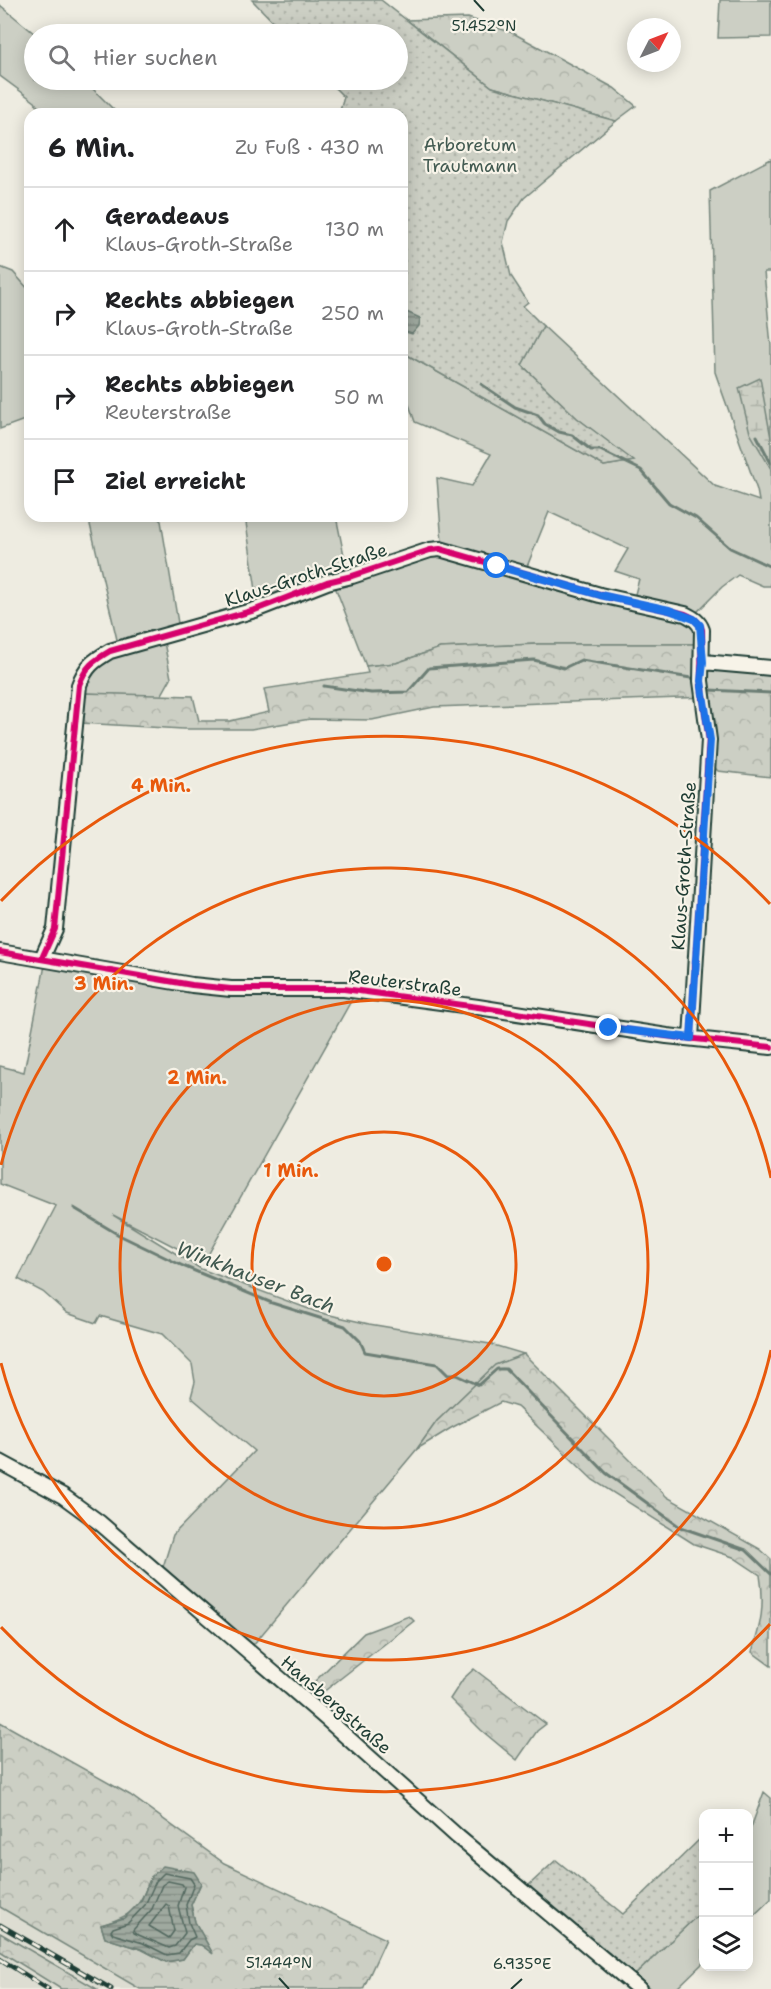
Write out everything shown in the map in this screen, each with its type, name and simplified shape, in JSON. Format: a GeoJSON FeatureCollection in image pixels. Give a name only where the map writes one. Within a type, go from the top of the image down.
{"type":"FeatureCollection","features":[{"type":"Feature","properties":{"kind":"street","name":"Klaus-Groth-Straße"},"geometry":{"type":"LineString","coordinates":[[42,958],[55,929],[79,685],[83,674],[92,662],[110,651],[255,610],[327,582],[430,550],[440,549],[600,595],[685,614],[698,622],[702,630],[701,681],[710,740],[691,1038]]}},
{"type":"Feature","properties":{"kind":"street"},"geometry":{"type":"LineString","coordinates":[[703,662],[771,668]]}},
{"type":"Feature","properties":{"kind":"street","name":"Reuterstraße"},"geometry":{"type":"LineString","coordinates":[[0,952],[192,985],[231,989],[344,989],[691,1038],[771,1047]]}},
{"type":"Feature","properties":{"kind":"street","name":"Hansbergstraße"},"geometry":{"type":"LineString","coordinates":[[0,1461],[63,1496],[100,1523],[329,1721],[458,1837],[639,1989]]}},
{"type":"Feature","properties":{"kind":"shaded area"},"geometry":{"type":"Polygon","coordinates":[[[0,1907],[140,1989],[0,1989],[0,1907]]]}},
{"type":"Feature","properties":{"kind":"green space","name":"Arboretum Trautmann"},"geometry":{"type":"Polygon","coordinates":[[[252,0],[381,0],[492,87],[616,121],[524,198],[508,221],[503,242],[511,276],[528,302],[523,306],[543,326],[522,365],[577,418],[634,461],[604,466],[408,355],[408,108],[341,108],[344,97],[337,90],[408,90],[408,24],[275,24],[252,0]]]}},
{"type":"Feature","properties":{"kind":"green space"},"geometry":{"type":"Polygon","coordinates":[[[720,0],[771,0],[771,37],[718,38],[720,0]]]}},
{"type":"Feature","properties":{"kind":"green space"},"geometry":{"type":"Polygon","coordinates":[[[0,5],[24,25],[24,90],[94,90],[112,108],[38,108],[35,102],[0,76],[0,5]]]}},
{"type":"Feature","properties":{"kind":"green space"},"geometry":{"type":"Polygon","coordinates":[[[468,18],[513,33],[614,88],[636,106],[616,121],[492,87],[407,20],[468,18]]]}},
{"type":"Feature","properties":{"kind":"green space"},"geometry":{"type":"Polygon","coordinates":[[[771,159],[771,272],[764,272],[771,346],[771,586],[763,586],[738,575],[698,611],[692,613],[634,598],[639,579],[615,571],[628,549],[549,512],[526,569],[442,543],[437,478],[472,486],[491,454],[415,422],[408,402],[408,355],[604,466],[633,461],[577,418],[522,365],[543,326],[715,486],[759,501],[715,372],[710,191],[771,159]]]}},
{"type":"Feature","properties":{"kind":"green space"},"geometry":{"type":"Polygon","coordinates":[[[0,267],[13,272],[24,284],[24,420],[0,429],[0,267]]]}},
{"type":"Feature","properties":{"kind":"green space"},"geometry":{"type":"Polygon","coordinates":[[[760,378],[771,438],[771,469],[750,433],[739,388],[760,378]]]}},
{"type":"Feature","properties":{"kind":"green space"},"geometry":{"type":"Polygon","coordinates":[[[89,522],[161,522],[179,629],[118,644],[89,522]]]}},
{"type":"Feature","properties":{"kind":"green space"},"geometry":{"type":"Polygon","coordinates":[[[246,522],[337,522],[348,575],[262,602],[257,597],[246,522]]]}},
{"type":"Feature","properties":{"kind":"green space"},"geometry":{"type":"Polygon","coordinates":[[[443,552],[663,611],[695,625],[699,644],[538,644],[440,648],[396,663],[366,666],[334,584],[443,552]]]}},
{"type":"Feature","properties":{"kind":"green space"},"geometry":{"type":"Polygon","coordinates":[[[164,642],[171,678],[161,696],[82,693],[93,669],[102,662],[125,652],[164,642]]]}},
{"type":"Feature","properties":{"kind":"green space"},"geometry":{"type":"Polygon","coordinates":[[[538,644],[699,644],[699,666],[771,671],[771,777],[718,771],[713,766],[708,697],[434,707],[372,720],[310,719],[251,729],[183,729],[81,723],[82,693],[193,696],[199,721],[230,721],[269,712],[264,689],[368,673],[366,666],[396,663],[440,648],[538,644]]]}},
{"type":"Feature","properties":{"kind":"green space"},"geometry":{"type":"Polygon","coordinates":[[[45,965],[355,994],[204,1262],[113,1215],[201,1269],[317,1312],[369,1324],[490,1344],[524,1354],[495,1366],[437,1421],[417,1449],[253,1645],[163,1567],[173,1535],[254,1451],[191,1397],[195,1382],[192,1364],[162,1334],[100,1316],[96,1323],[67,1313],[43,1292],[18,1279],[56,1206],[0,1184],[0,1066],[24,1072],[45,965]]]}},
{"type":"Feature","properties":{"kind":"green space"},"geometry":{"type":"Polygon","coordinates":[[[524,1354],[667,1497],[760,1549],[771,1559],[771,1666],[752,1652],[761,1614],[760,1575],[733,1557],[694,1544],[593,1480],[517,1407],[501,1402],[417,1449],[437,1421],[495,1365],[524,1354]]]}},
{"type":"Feature","properties":{"kind":"green space"},"geometry":{"type":"Polygon","coordinates":[[[409,1616],[414,1621],[322,1693],[308,1688],[364,1633],[409,1616]]]}},
{"type":"Feature","properties":{"kind":"green space"},"geometry":{"type":"Polygon","coordinates":[[[474,1669],[546,1724],[537,1731],[517,1760],[481,1730],[450,1699],[463,1679],[474,1669]]]}},
{"type":"Feature","properties":{"kind":"green space"},"geometry":{"type":"Polygon","coordinates":[[[0,1722],[130,1795],[224,1863],[386,1939],[363,1989],[140,1989],[0,1907],[0,1722]],[[151,1877],[134,1909],[121,1918],[101,1925],[105,1938],[141,1949],[166,1962],[183,1959],[194,1944],[201,1945],[212,1952],[195,1922],[191,1905],[201,1883],[151,1877]]]}},
{"type":"Feature","properties":{"kind":"green space"},"geometry":{"type":"Polygon","coordinates":[[[764,1792],[771,1798],[771,1899],[753,1916],[753,1863],[753,1822],[764,1792]]]}},
{"type":"Feature","properties":{"kind":"green space"},"geometry":{"type":"Polygon","coordinates":[[[699,1840],[699,1914],[634,1976],[528,1886],[556,1860],[623,1914],[699,1840]]]}},
{"type":"Feature","properties":{"kind":"green space"},"geometry":{"type":"Polygon","coordinates":[[[699,1914],[699,1967],[676,1989],[651,1989],[634,1976],[699,1914]]]}},
{"type":"Feature","properties":{"kind":"green space"},"geometry":{"type":"Polygon","coordinates":[[[0,1933],[97,1989],[61,1989],[0,1951],[0,1933]]]}},
{"type":"Feature","properties":{"kind":"water"},"geometry":{"type":"Polygon","coordinates":[[[408,313],[420,318],[419,326],[412,334],[408,333],[408,313]]]}},
{"type":"Feature","properties":{"kind":"water"},"geometry":{"type":"Polygon","coordinates":[[[163,1866],[194,1872],[201,1883],[191,1905],[195,1922],[213,1954],[201,1945],[194,1944],[183,1959],[166,1962],[141,1949],[105,1938],[101,1925],[124,1918],[141,1901],[151,1877],[163,1866]]]}},
{"type":"Feature","properties":{"kind":"waterway"},"geometry":{"type":"LineString","coordinates":[[481,384],[515,407],[538,415],[545,424],[559,432],[572,435],[591,450],[600,450],[641,470],[669,503],[696,518],[730,548],[771,567]]}},
{"type":"Feature","properties":{"kind":"waterway"},"geometry":{"type":"LineString","coordinates":[[757,436],[771,463]]}},
{"type":"Feature","properties":{"kind":"waterway"},"geometry":{"type":"LineString","coordinates":[[324,686],[371,693],[408,692],[429,668],[534,660],[564,668],[581,660],[697,679]]}},
{"type":"Feature","properties":{"kind":"waterway"},"geometry":{"type":"LineString","coordinates":[[709,690],[771,693]]}},
{"type":"Feature","properties":{"kind":"waterway","name":"Winkhauser Bach"},"geometry":{"type":"LineString","coordinates":[[74,1208],[119,1235],[183,1266],[272,1303],[345,1326],[360,1341],[365,1352],[437,1364],[448,1375],[457,1375],[479,1385],[497,1369],[506,1369],[606,1473],[680,1527],[746,1550],[771,1574]]}},
{"type":"Feature","properties":{"kind":"railway"},"geometry":{"type":"LineString","coordinates":[[0,1925],[111,1989]]}},
{"type":"Feature","properties":{"kind":"railway"},"geometry":{"type":"LineString","coordinates":[[0,1959],[48,1989]]}},
{"type":"Feature","properties":{"kind":"cycle path"},"geometry":{"type":"LineString","coordinates":[[42,958],[55,929],[79,685],[84,673],[91,665],[110,651],[255,610],[327,582],[430,550],[440,549],[600,595],[685,614],[701,627],[701,681],[709,740],[691,1038]]}},
{"type":"Feature","properties":{"kind":"cycle path"},"geometry":{"type":"LineString","coordinates":[[0,952],[192,985],[231,989],[344,989],[667,1036],[771,1047]]}},
{"type":"Feature","properties":{"kind":"route"},"geometry":{"type":"LineString","coordinates":[[497,566],[600,595],[685,614],[698,622],[702,630],[701,681],[710,740],[691,1038],[609,1028]]}}]}
